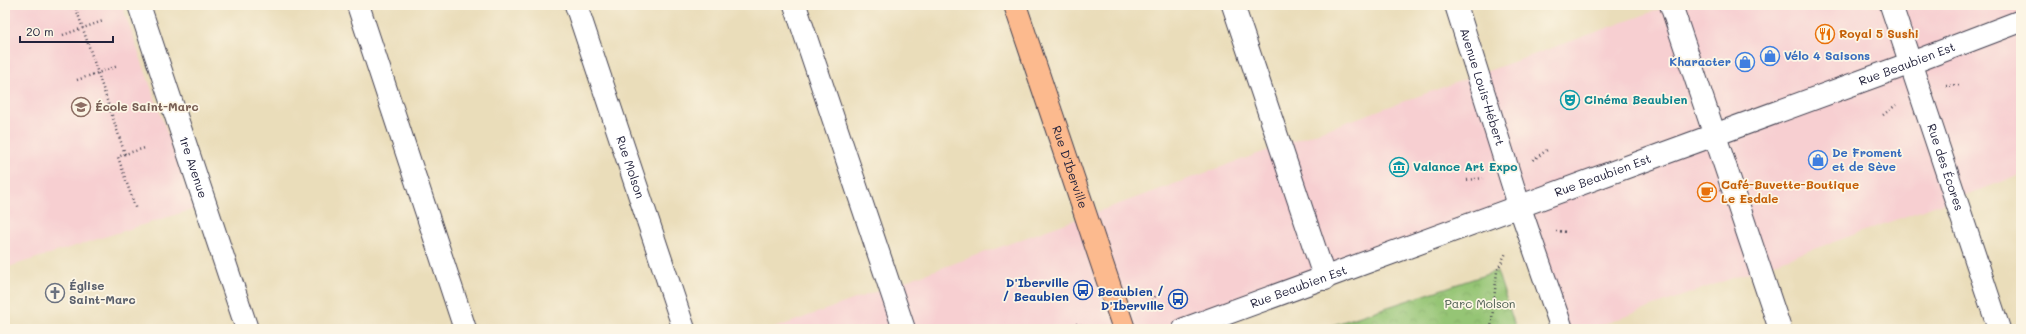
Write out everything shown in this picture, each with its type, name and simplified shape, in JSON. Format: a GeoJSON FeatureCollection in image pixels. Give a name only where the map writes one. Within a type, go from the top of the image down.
{"type":"FeatureCollection","features":[{"type":"Feature","properties":{"kind":"main road","name":"Rue D'Iberville"},"geometry":{"type":"LineString","coordinates":[[1015,5],[1124,329]]}},
{"type":"Feature","properties":{"kind":"street","name":"1re Avenue"},"geometry":{"type":"LineString","coordinates":[[139,5],[247,329]]}},
{"type":"Feature","properties":{"kind":"street"},"geometry":{"type":"LineString","coordinates":[[358,5],[465,329]]}},
{"type":"Feature","properties":{"kind":"street","name":"Rue Molson"},"geometry":{"type":"LineString","coordinates":[[576,5],[684,329]]}},
{"type":"Feature","properties":{"kind":"street"},"geometry":{"type":"LineString","coordinates":[[795,5],[904,329]]}},
{"type":"Feature","properties":{"kind":"street"},"geometry":{"type":"LineString","coordinates":[[1233,5],[1325,279]]}},
{"type":"Feature","properties":{"kind":"street","name":"Avenue Louis-Hébert"},"geometry":{"type":"LineString","coordinates":[[1456,5],[1519,205],[1562,329]]}},
{"type":"Feature","properties":{"kind":"street"},"geometry":{"type":"LineString","coordinates":[[1671,5],[1780,329]]}},
{"type":"Feature","properties":{"kind":"street","name":"Rue des Écores"},"geometry":{"type":"LineString","coordinates":[[1891,5],[1999,329]]}},
{"type":"Feature","properties":{"kind":"street","name":"Rue Beaubien Est"},"geometry":{"type":"LineString","coordinates":[[1184,329],[1325,279],[1519,205],[1715,135],[2021,21]]}},
{"type":"Feature","properties":{"kind":"path"},"geometry":{"type":"LineString","coordinates":[[75,5],[125,154]]}},
{"type":"Feature","properties":{"kind":"path"},"geometry":{"type":"LineString","coordinates":[[63,35],[102,21]]}},
{"type":"Feature","properties":{"kind":"path"},"geometry":{"type":"LineString","coordinates":[[1860,33],[1875,35]]}},
{"type":"Feature","properties":{"kind":"path"},"geometry":{"type":"LineString","coordinates":[[77,80],[118,66]]}},
{"type":"Feature","properties":{"kind":"path"},"geometry":{"type":"LineString","coordinates":[[1944,86],[1960,85]]}},
{"type":"Feature","properties":{"kind":"path"},"geometry":{"type":"LineString","coordinates":[[1883,115],[1898,104]]}},
{"type":"Feature","properties":{"kind":"path"},"geometry":{"type":"LineString","coordinates":[[136,210],[118,157],[145,148]]}},
{"type":"Feature","properties":{"kind":"path"},"geometry":{"type":"LineString","coordinates":[[1531,162],[1547,150]]}},
{"type":"Feature","properties":{"kind":"path"},"geometry":{"type":"LineString","coordinates":[[1467,180],[1486,178]]}},
{"type":"Feature","properties":{"kind":"path"},"geometry":{"type":"LineString","coordinates":[[1554,231],[1568,232]]}},
{"type":"Feature","properties":{"kind":"path"},"geometry":{"type":"LineString","coordinates":[[1491,329],[1497,271],[1508,249]]}},
{"type":"Feature","properties":{"kind":"path"},"geometry":{"type":"LineString","coordinates":[[1152,300],[1157,294]]}},
{"type":"Feature","properties":{"kind":"path"},"geometry":{"type":"LineString","coordinates":[[1076,324],[1084,326]]}},
{"type":"Feature","properties":{"kind":"shaded area","name":"École Saint-Marc"},"geometry":{"type":"Polygon","coordinates":[[[5,5],[122,5],[194,209],[5,268],[5,5]]]}},
{"type":"Feature","properties":{"kind":"shaded area"},"geometry":{"type":"Polygon","coordinates":[[[1671,5],[2021,5],[2021,175],[1590,329],[1562,329],[1520,205],[1184,329],[772,329],[1671,5]]]}},
{"type":"Feature","properties":{"kind":"green space","name":"Parc Molson"},"geometry":{"type":"Polygon","coordinates":[[[1497,271],[1516,329],[1321,329],[1497,271]]]}},
{"type":"Feature","properties":{"kind":"place","name":"Royal 5 Sushi"},"geometry":{"type":"Point","coordinates":[1825,34]}},
{"type":"Feature","properties":{"kind":"place","name":"Vélo 4 Saisons"},"geometry":{"type":"Point","coordinates":[1770,56]}},
{"type":"Feature","properties":{"kind":"place","name":"Kharacter"},"geometry":{"type":"Point","coordinates":[1745,62]}},
{"type":"Feature","properties":{"kind":"place","name":"Cinéma Beaubien"},"geometry":{"type":"Point","coordinates":[1570,100]}},
{"type":"Feature","properties":{"kind":"place","name":"École Saint-Marc"},"geometry":{"type":"Point","coordinates":[81,107]}},
{"type":"Feature","properties":{"kind":"place","name":"De Froment et de Sève"},"geometry":{"type":"Point","coordinates":[1818,160]}},
{"type":"Feature","properties":{"kind":"place","name":"Valance Art Expo"},"geometry":{"type":"Point","coordinates":[1399,167]}},
{"type":"Feature","properties":{"kind":"place","name":"Café-Buvette-Boutique Le Esdale"},"geometry":{"type":"Point","coordinates":[1707,192]}},
{"type":"Feature","properties":{"kind":"place","name":"D'Iberville / Beaubien"},"geometry":{"type":"Point","coordinates":[1083,290]}},
{"type":"Feature","properties":{"kind":"place","name":"Église Saint-Marc"},"geometry":{"type":"Point","coordinates":[55,293]}},
{"type":"Feature","properties":{"kind":"place","name":"Beaubien / D'Iberville"},"geometry":{"type":"Point","coordinates":[1178,299]}}]}
